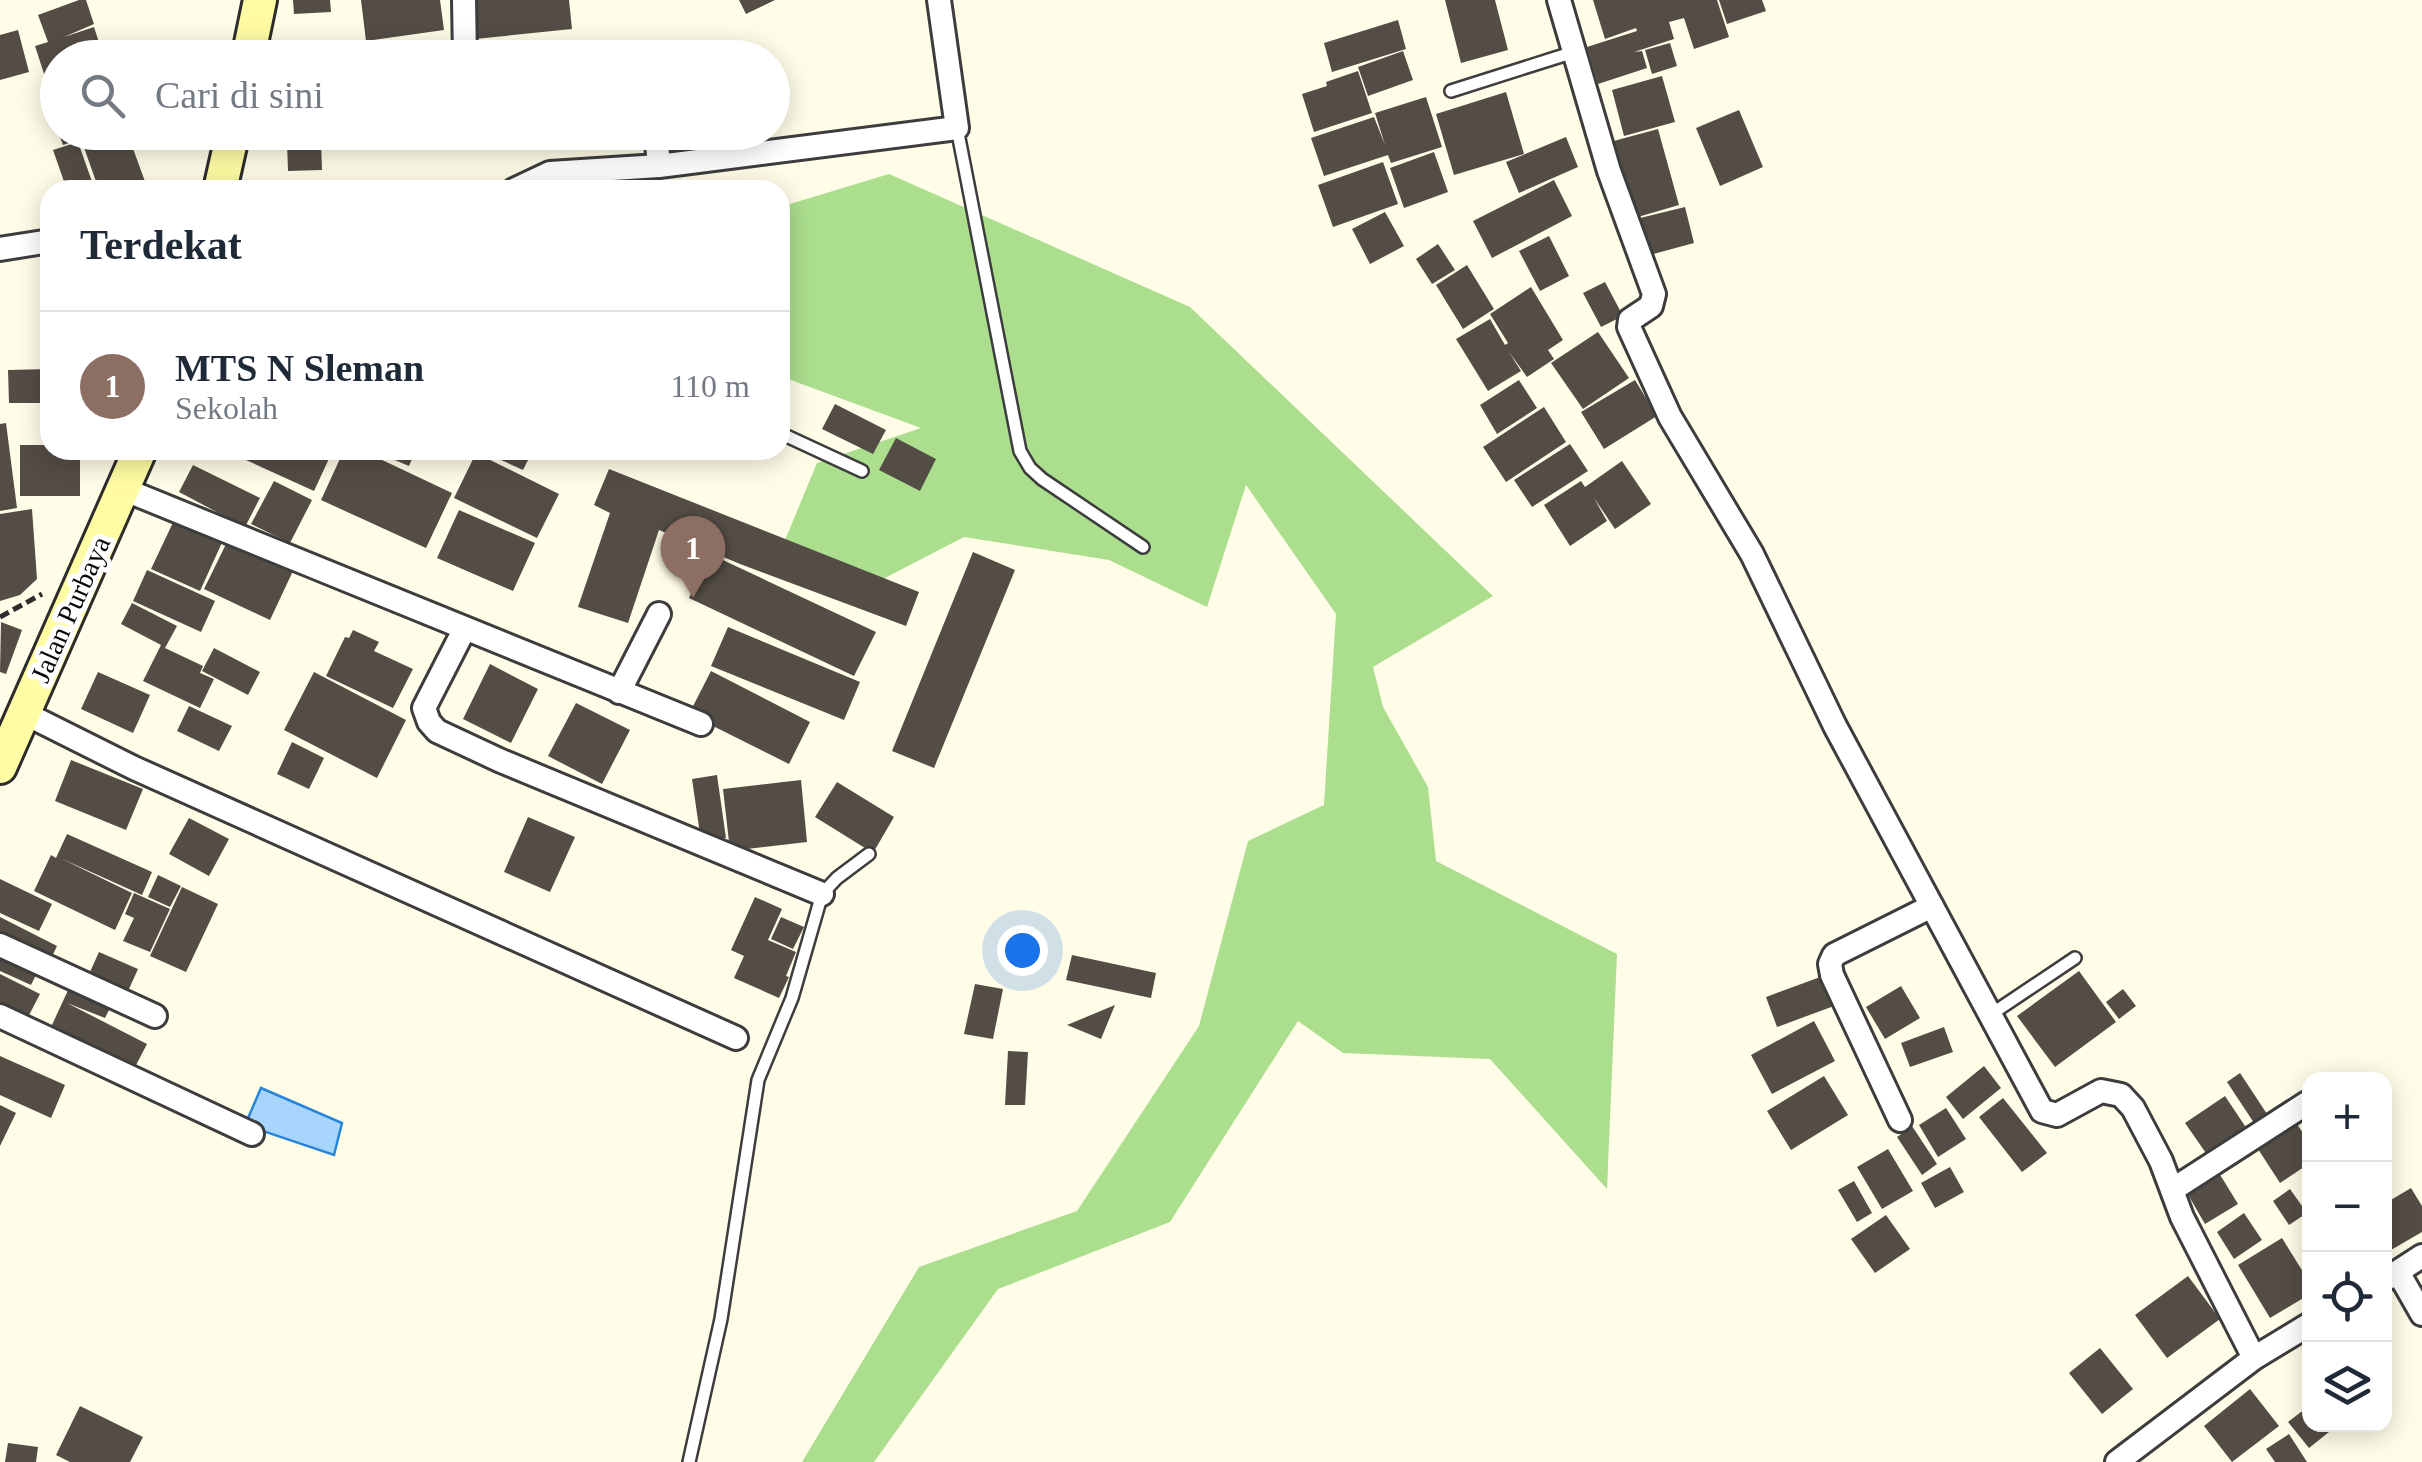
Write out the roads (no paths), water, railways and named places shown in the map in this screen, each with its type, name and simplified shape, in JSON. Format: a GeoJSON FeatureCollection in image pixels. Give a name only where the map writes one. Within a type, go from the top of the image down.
{"type":"FeatureCollection","features":[{"type":"Feature","properties":{"kind":"main road"},"geometry":{"type":"LineString","coordinates":[[252,40],[260,0]]}},
{"type":"Feature","properties":{"kind":"main road"},"geometry":{"type":"LineString","coordinates":[[222,180],[228,150]]}},
{"type":"Feature","properties":{"kind":"main road","name":"Jalan Purbaya"},"geometry":{"type":"LineString","coordinates":[[0,767],[136,460]]}},
{"type":"Feature","properties":{"kind":"street"},"geometry":{"type":"LineString","coordinates":[[464,0],[465,40]]}},
{"type":"Feature","properties":{"kind":"street"},"geometry":{"type":"LineString","coordinates":[[790,149],[957,128],[939,0]]}},
{"type":"Feature","properties":{"kind":"street"},"geometry":{"type":"LineString","coordinates":[[1560,0],[1609,171],[1654,294],[1651,306],[1630,320],[1628,327],[1670,417],[1752,554],[1834,726],[2042,1111],[2057,1115],[2101,1091],[2121,1096],[2133,1108],[2161,1161],[2182,1217],[2254,1358]]}},
{"type":"Feature","properties":{"kind":"street"},"geometry":{"type":"LineString","coordinates":[[658,150],[659,166]]}},
{"type":"Feature","properties":{"kind":"street"},"geometry":{"type":"LineString","coordinates":[[535,180],[550,173],[659,166],[784,150]]}},
{"type":"Feature","properties":{"kind":"street"},"geometry":{"type":"LineString","coordinates":[[0,249],[40,243]]}},
{"type":"Feature","properties":{"kind":"street"},"geometry":{"type":"LineString","coordinates":[[124,489],[701,724]]}},
{"type":"Feature","properties":{"kind":"street"},"geometry":{"type":"LineString","coordinates":[[619,692],[659,614]]}},
{"type":"Feature","properties":{"kind":"street"},"geometry":{"type":"LineString","coordinates":[[465,628],[424,708],[437,731],[822,894]]}},
{"type":"Feature","properties":{"kind":"street"},"geometry":{"type":"LineString","coordinates":[[24,713],[134,768],[736,1038]]}},
{"type":"Feature","properties":{"kind":"street"},"geometry":{"type":"LineString","coordinates":[[1900,1120],[1830,964],[1834,955],[1932,906]]}},
{"type":"Feature","properties":{"kind":"street"},"geometry":{"type":"LineString","coordinates":[[0,945],[155,1016]]}},
{"type":"Feature","properties":{"kind":"street"},"geometry":{"type":"LineString","coordinates":[[0,1016],[252,1134]]}},
{"type":"Feature","properties":{"kind":"street"},"geometry":{"type":"LineString","coordinates":[[2172,1190],[2302,1106]]}},
{"type":"Feature","properties":{"kind":"street"},"geometry":{"type":"LineString","coordinates":[[2392,1275],[2422,1256]]}},
{"type":"Feature","properties":{"kind":"street"},"geometry":{"type":"LineString","coordinates":[[2392,1277],[2422,1314]]}},
{"type":"Feature","properties":{"kind":"street"},"geometry":{"type":"LineString","coordinates":[[2117,1462],[2254,1358],[2302,1329]]}},
{"type":"Feature","properties":{"kind":"lane"},"geometry":{"type":"LineString","coordinates":[[1451,90],[1574,52]]}},
{"type":"Feature","properties":{"kind":"lane"},"geometry":{"type":"LineString","coordinates":[[957,128],[1020,451],[1042,480],[1143,547]]}},
{"type":"Feature","properties":{"kind":"lane"},"geometry":{"type":"LineString","coordinates":[[790,439],[862,471]]}},
{"type":"Feature","properties":{"kind":"lane"},"geometry":{"type":"LineString","coordinates":[[689,1462],[720,1319],[758,1080],[792,998],[822,894],[870,854]]}},
{"type":"Feature","properties":{"kind":"lane"},"geometry":{"type":"LineString","coordinates":[[1990,1015],[2075,958]]}},
{"type":"Feature","properties":{"kind":"water"},"geometry":{"type":"Polygon","coordinates":[[[261,1088],[342,1123],[334,1155],[245,1125],[261,1088]]]}},
{"type":"Feature","properties":{"kind":"place","name":"MTS N Sleman"},"geometry":{"type":"Point","coordinates":[693,598]}}]}
